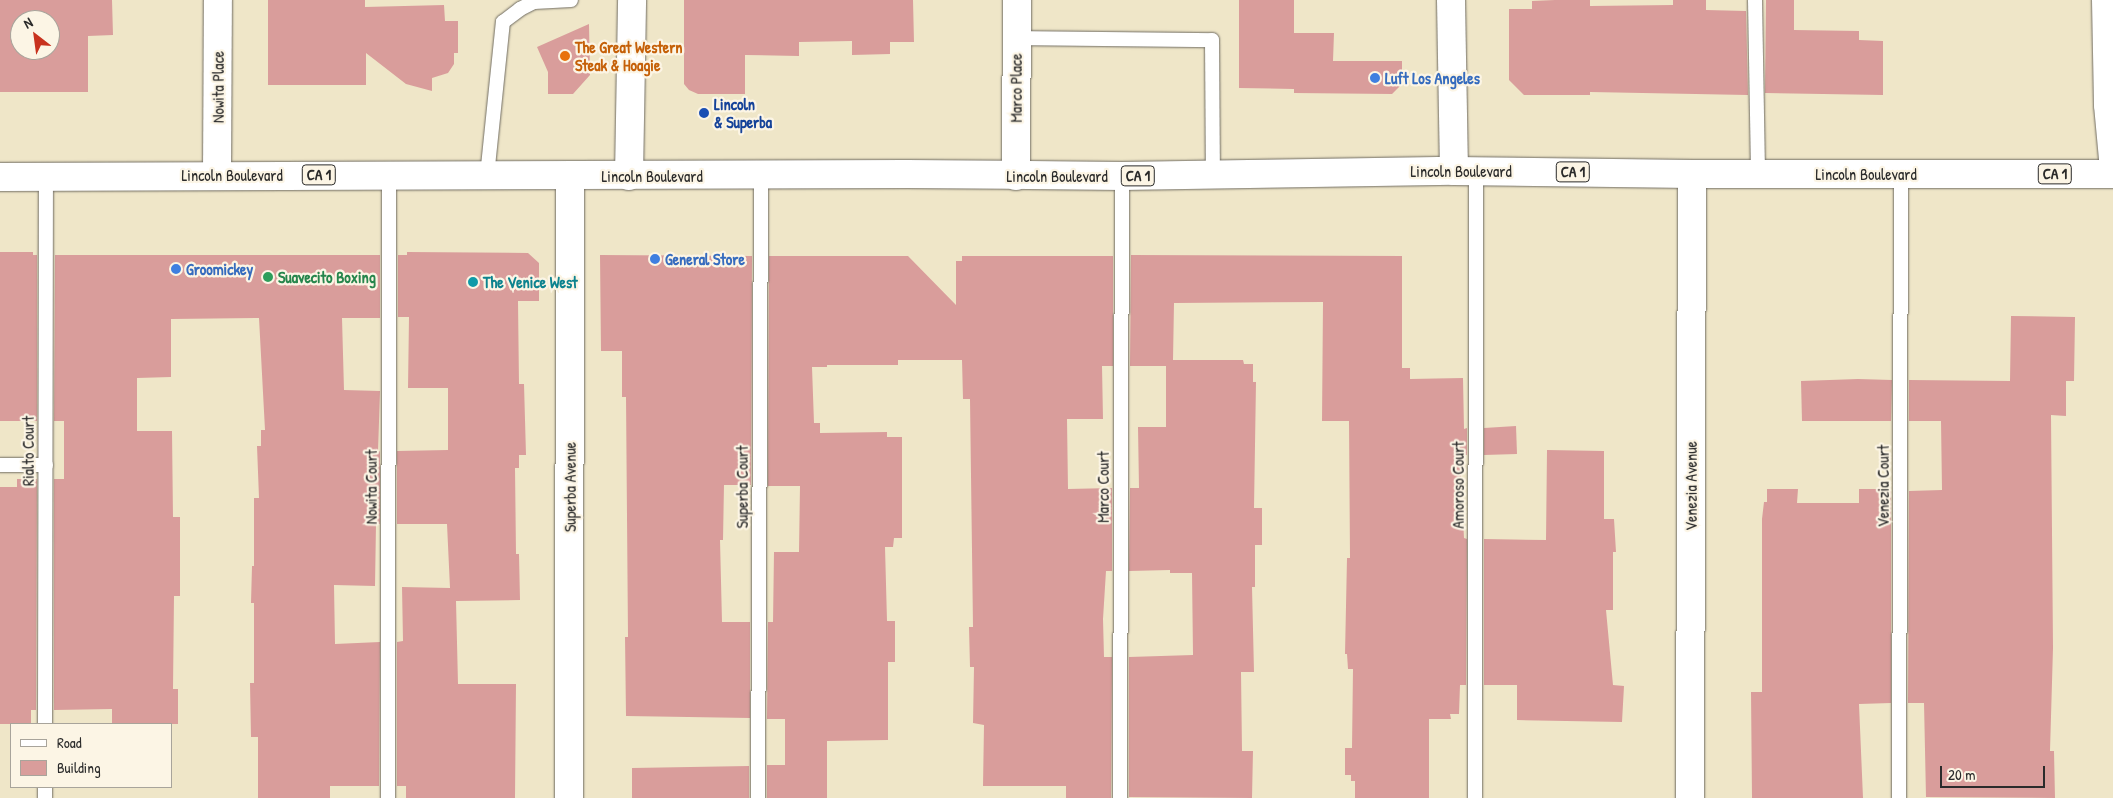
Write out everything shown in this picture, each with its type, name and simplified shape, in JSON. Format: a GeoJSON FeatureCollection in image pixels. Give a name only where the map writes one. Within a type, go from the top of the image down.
{"type":"FeatureCollection","features":[{"type":"Feature","properties":{"kind":"main road","name":"Nowita Place"},"geometry":{"type":"LineString","coordinates":[[217,175],[218,0]]}},
{"type":"Feature","properties":{"kind":"main road"},"geometry":{"type":"LineString","coordinates":[[629,176],[632,0]]}},
{"type":"Feature","properties":{"kind":"main road","name":"Marco Place"},"geometry":{"type":"LineString","coordinates":[[1016,176],[1017,0]]}},
{"type":"Feature","properties":{"kind":"main road"},"geometry":{"type":"LineString","coordinates":[[1451,0],[1465,171]]}},
{"type":"Feature","properties":{"kind":"main road"},"geometry":{"type":"LineString","coordinates":[[2106,0],[2108,105],[2113,159]]}},
{"type":"Feature","properties":{"kind":"main road","name":"Lincoln Boulevard"},"geometry":{"type":"LineString","coordinates":[[0,177],[217,175],[1122,176],[1465,171],[1692,174],[2113,174]]}},
{"type":"Feature","properties":{"kind":"main road","name":"Venezia Avenue"},"geometry":{"type":"LineString","coordinates":[[1690,798],[1692,174]]}},
{"type":"Feature","properties":{"kind":"main road","name":"Superba Avenue"},"geometry":{"type":"LineString","coordinates":[[570,176],[570,798]]}},
{"type":"Feature","properties":{"kind":"lane"},"geometry":{"type":"LineString","coordinates":[[487,176],[503,22],[520,9],[534,2],[571,0]]}},
{"type":"Feature","properties":{"kind":"lane"},"geometry":{"type":"LineString","coordinates":[[1755,0],[1758,174]]}},
{"type":"Feature","properties":{"kind":"lane"},"geometry":{"type":"LineString","coordinates":[[1016,38],[1212,40],[1213,175]]}},
{"type":"Feature","properties":{"kind":"lane","name":"Amoroso Court"},"geometry":{"type":"LineString","coordinates":[[1465,171],[1475,798]]}},
{"type":"Feature","properties":{"kind":"lane","name":"Venezia Court"},"geometry":{"type":"LineString","coordinates":[[1900,798],[1902,174]]}},
{"type":"Feature","properties":{"kind":"lane","name":"Nowita Court"},"geometry":{"type":"LineString","coordinates":[[388,798],[389,175]]}},
{"type":"Feature","properties":{"kind":"lane","name":"Superba Court"},"geometry":{"type":"LineString","coordinates":[[758,798],[761,175]]}},
{"type":"Feature","properties":{"kind":"lane","name":"Marco Court"},"geometry":{"type":"LineString","coordinates":[[1120,798],[1122,176]]}},
{"type":"Feature","properties":{"kind":"lane","name":"Rialto Court"},"geometry":{"type":"LineString","coordinates":[[45,723],[46,177]]}},
{"type":"Feature","properties":{"kind":"lane"},"geometry":{"type":"LineString","coordinates":[[0,465],[46,465]]}},
{"type":"Feature","properties":{"kind":"building"},"geometry":{"type":"Polygon","coordinates":[[[0,0],[112,0],[113,35],[88,36],[88,92],[0,92],[0,0]]]}},
{"type":"Feature","properties":{"kind":"building"},"geometry":{"type":"Polygon","coordinates":[[[268,0],[365,0],[365,7],[444,5],[445,21],[458,21],[458,53],[454,53],[454,64],[448,73],[432,78],[432,91],[406,84],[366,53],[366,85],[268,85],[268,0]]]}},
{"type":"Feature","properties":{"kind":"building"},"geometry":{"type":"Polygon","coordinates":[[[684,0],[913,0],[914,42],[890,42],[890,54],[852,55],[852,41],[799,42],[799,56],[745,55],[745,94],[698,94],[689,90],[684,84],[684,0]]]}},
{"type":"Feature","properties":{"kind":"building"},"geometry":{"type":"Polygon","coordinates":[[[1239,0],[1294,0],[1294,33],[1334,33],[1333,61],[1402,61],[1402,84],[1392,94],[1294,93],[1294,89],[1239,88],[1239,0]]]}},
{"type":"Feature","properties":{"kind":"building"},"geometry":{"type":"Polygon","coordinates":[[[1590,0],[1590,6],[1673,5],[1673,0],[1706,0],[1706,10],[1746,11],[1748,95],[1590,92],[1590,95],[1524,95],[1509,80],[1509,9],[1532,9],[1532,1],[1590,0]]]}},
{"type":"Feature","properties":{"kind":"building"},"geometry":{"type":"Polygon","coordinates":[[[1766,0],[1794,0],[1794,30],[1859,31],[1859,40],[1883,41],[1883,95],[1765,93],[1766,0]]]}},
{"type":"Feature","properties":{"kind":"building","name":"The Great Western Steak & Hoagie"},"geometry":{"type":"Polygon","coordinates":[[[589,24],[590,75],[573,94],[548,94],[548,72],[537,47],[589,24]]]}},
{"type":"Feature","properties":{"kind":"building"},"geometry":{"type":"Polygon","coordinates":[[[0,252],[33,252],[33,255],[37,255],[37,421],[0,421],[0,252]]]}},
{"type":"Feature","properties":{"kind":"building"},"geometry":{"type":"Polygon","coordinates":[[[407,252],[528,253],[539,263],[539,301],[518,301],[519,384],[524,384],[526,455],[519,455],[519,468],[515,468],[516,554],[519,554],[520,600],[456,601],[458,684],[516,684],[515,798],[406,798],[406,786],[397,786],[397,642],[403,641],[402,587],[450,588],[447,524],[397,524],[397,451],[448,450],[448,388],[408,388],[409,317],[398,317],[398,255],[407,255],[407,252]]]}},
{"type":"Feature","properties":{"kind":"building"},"geometry":{"type":"Polygon","coordinates":[[[55,255],[380,255],[380,318],[342,318],[344,390],[380,391],[378,452],[380,451],[380,524],[376,524],[375,586],[334,585],[335,644],[380,642],[379,786],[330,786],[330,798],[258,798],[258,737],[251,737],[250,683],[254,683],[254,603],[251,603],[252,566],[254,566],[254,498],[259,498],[257,446],[261,446],[261,430],[265,430],[259,318],[171,319],[171,377],[137,378],[137,431],[172,431],[173,517],[180,517],[180,596],[174,596],[173,689],[178,689],[178,724],[112,723],[112,709],[54,710],[54,479],[64,479],[64,421],[54,421],[55,255]]]}},
{"type":"Feature","properties":{"kind":"building"},"geometry":{"type":"Polygon","coordinates":[[[600,255],[752,256],[751,485],[724,485],[723,540],[720,540],[722,622],[750,622],[750,718],[626,716],[625,637],[628,637],[626,397],[622,397],[622,351],[601,351],[600,255]]]}},
{"type":"Feature","properties":{"kind":"building"},"geometry":{"type":"Polygon","coordinates":[[[1131,255],[1402,256],[1402,368],[1410,368],[1410,379],[1463,378],[1464,429],[1467,428],[1467,455],[1460,455],[1464,538],[1467,539],[1466,685],[1460,685],[1459,714],[1450,714],[1451,719],[1429,719],[1429,798],[1355,798],[1355,781],[1351,781],[1351,775],[1345,775],[1345,748],[1352,748],[1353,669],[1348,669],[1347,654],[1345,654],[1347,558],[1350,558],[1349,421],[1322,421],[1323,302],[1174,303],[1173,360],[1243,360],[1244,364],[1253,364],[1253,382],[1256,382],[1254,508],[1262,508],[1262,545],[1255,545],[1255,587],[1252,587],[1254,672],[1241,672],[1242,751],[1253,751],[1252,798],[1129,797],[1129,657],[1193,655],[1192,573],[1170,573],[1170,570],[1129,571],[1130,488],[1139,488],[1138,427],[1166,427],[1166,366],[1130,366],[1131,255]]]}},
{"type":"Feature","properties":{"kind":"building"},"geometry":{"type":"Polygon","coordinates":[[[769,256],[908,256],[956,305],[956,261],[962,261],[962,256],[1113,256],[1113,366],[1102,366],[1103,419],[1067,419],[1068,489],[1112,488],[1112,571],[1106,571],[1103,619],[1104,657],[1112,657],[1111,798],[1066,798],[1066,786],[983,786],[984,725],[973,723],[974,667],[970,667],[969,627],[973,627],[970,399],[963,399],[962,360],[898,360],[898,365],[827,365],[827,367],[812,367],[814,423],[820,423],[820,433],[887,432],[887,437],[902,437],[902,538],[894,538],[893,547],[885,547],[887,621],[895,621],[895,662],[888,662],[888,740],[827,741],[827,798],[767,798],[767,765],[785,765],[785,719],[767,719],[768,622],[773,622],[774,552],[799,552],[800,486],[768,486],[769,256]]]}},
{"type":"Feature","properties":{"kind":"building"},"geometry":{"type":"Polygon","coordinates":[[[2011,316],[2075,317],[2074,381],[2066,381],[2066,416],[2051,415],[2053,648],[2050,751],[2054,751],[2055,798],[1926,797],[1924,703],[1908,703],[1909,491],[1942,490],[1941,421],[1909,421],[1909,380],[2010,381],[2011,316]]]}},
{"type":"Feature","properties":{"kind":"building"},"geometry":{"type":"Polygon","coordinates":[[[1892,380],[1891,421],[1802,421],[1801,381],[1892,380]]]}},
{"type":"Feature","properties":{"kind":"building"},"geometry":{"type":"Polygon","coordinates":[[[1516,426],[1517,454],[1484,455],[1484,428],[1516,426]]]}},
{"type":"Feature","properties":{"kind":"building"},"geometry":{"type":"Polygon","coordinates":[[[1547,450],[1604,451],[1604,519],[1614,519],[1616,552],[1613,552],[1613,610],[1606,610],[1613,685],[1624,686],[1622,722],[1517,720],[1517,685],[1484,685],[1484,539],[1546,540],[1547,450]]]}},
{"type":"Feature","properties":{"kind":"building"},"geometry":{"type":"Polygon","coordinates":[[[17,479],[37,479],[36,710],[31,710],[31,723],[0,724],[0,487],[17,487],[17,479]]]}},
{"type":"Feature","properties":{"kind":"building"},"geometry":{"type":"Polygon","coordinates":[[[1767,489],[1798,489],[1797,503],[1859,503],[1859,489],[1888,489],[1888,492],[1891,491],[1891,703],[1859,704],[1863,798],[1752,798],[1751,692],[1762,692],[1762,519],[1764,502],[1767,502],[1767,489]]]}},
{"type":"Feature","properties":{"kind":"building"},"geometry":{"type":"Polygon","coordinates":[[[749,766],[749,798],[632,798],[632,768],[749,766]]]}},
{"type":"Feature","properties":{"kind":"place","name":"The Great Western Steak & Hoagie"},"geometry":{"type":"Point","coordinates":[565,56]}},
{"type":"Feature","properties":{"kind":"place","name":"Luft Los Angeles"},"geometry":{"type":"Point","coordinates":[1375,78]}},
{"type":"Feature","properties":{"kind":"place","name":"Lincoln & Superba"},"geometry":{"type":"Point","coordinates":[704,113]}},
{"type":"Feature","properties":{"kind":"place","name":"General Store"},"geometry":{"type":"Point","coordinates":[655,259]}},
{"type":"Feature","properties":{"kind":"place","name":"Groomickey"},"geometry":{"type":"Point","coordinates":[176,269]}},
{"type":"Feature","properties":{"kind":"place","name":"Suavecito Boxing"},"geometry":{"type":"Point","coordinates":[268,277]}},
{"type":"Feature","properties":{"kind":"place","name":"The Venice West"},"geometry":{"type":"Point","coordinates":[473,282]}}]}
